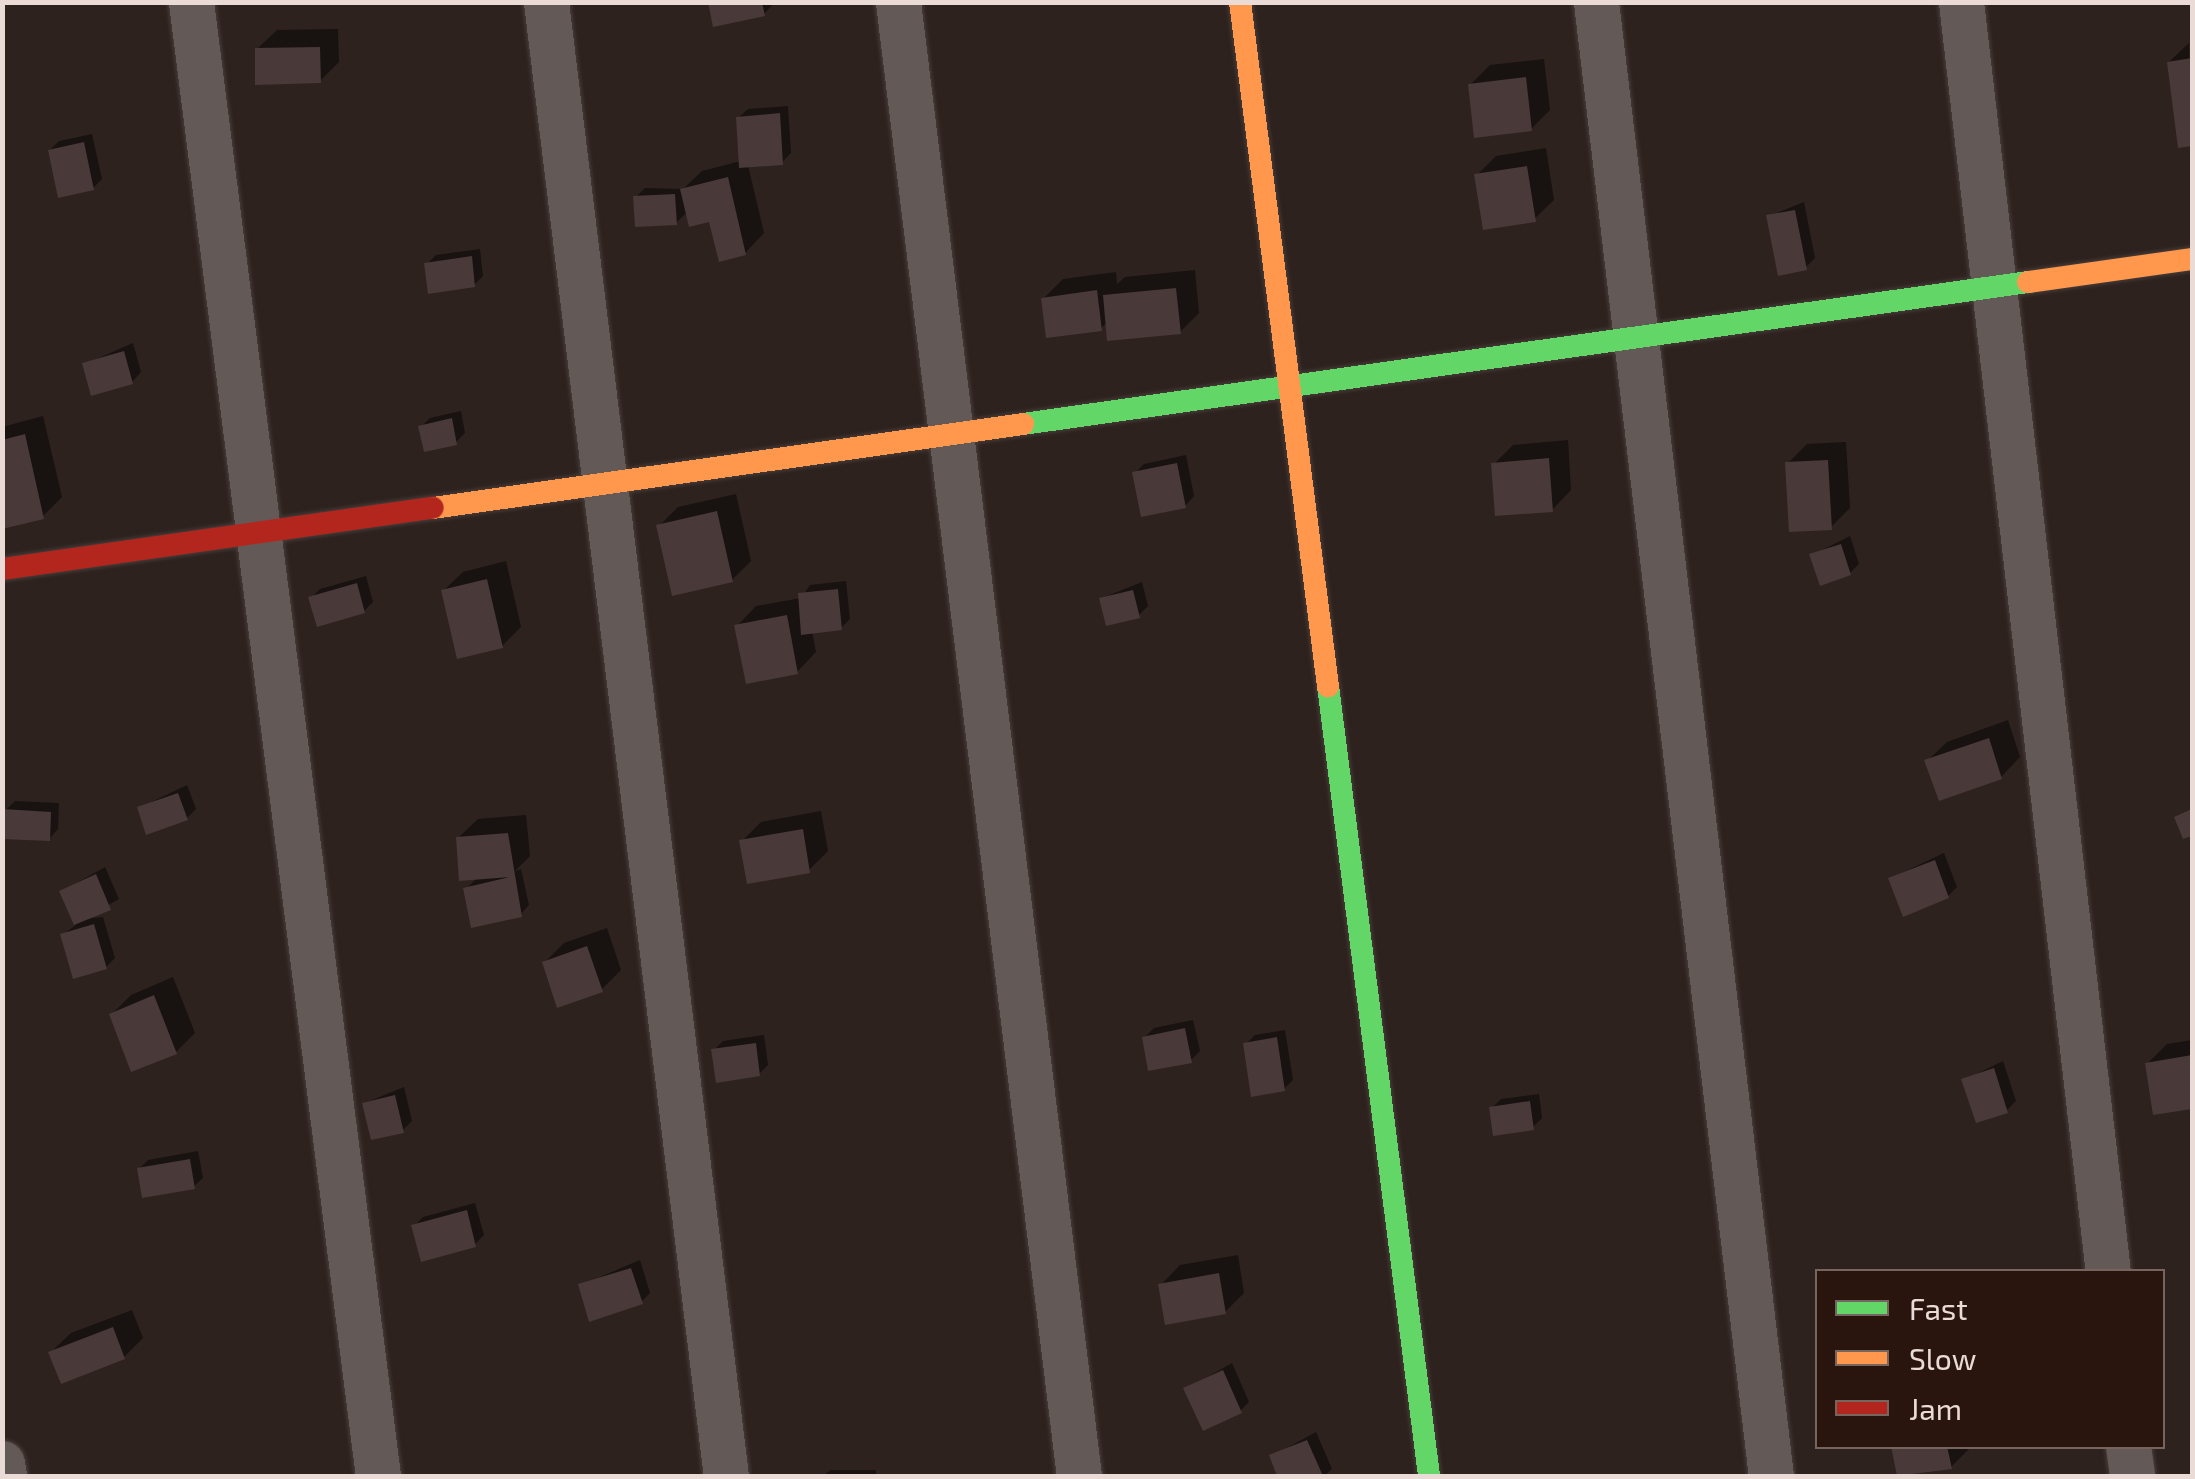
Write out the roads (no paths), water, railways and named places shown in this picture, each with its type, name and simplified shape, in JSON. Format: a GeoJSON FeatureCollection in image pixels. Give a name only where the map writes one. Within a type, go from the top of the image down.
{"type":"FeatureCollection","features":[{"type":"Feature","properties":{"kind":"street"},"geometry":{"type":"LineString","coordinates":[[190,2],[378,1476]]}},
{"type":"Feature","properties":{"kind":"street"},"geometry":{"type":"LineString","coordinates":[[546,2],[726,1476]]}},
{"type":"Feature","properties":{"kind":"street"},"geometry":{"type":"LineString","coordinates":[[898,2],[1079,1476]]}},
{"type":"Feature","properties":{"kind":"street"},"geometry":{"type":"LineString","coordinates":[[1240,2],[1429,1476]]}},
{"type":"Feature","properties":{"kind":"street"},"geometry":{"type":"LineString","coordinates":[[1596,2],[1771,1476]]}},
{"type":"Feature","properties":{"kind":"street"},"geometry":{"type":"LineString","coordinates":[[1961,2],[2108,1269]]}},
{"type":"Feature","properties":{"kind":"street"},"geometry":{"type":"LineString","coordinates":[[2,569],[2192,260]]}},
{"type":"Feature","properties":{"kind":"street"},"geometry":{"type":"LineString","coordinates":[[2128,1449],[2132,1476]]}},
{"type":"Feature","properties":{"kind":"street"},"geometry":{"type":"LineString","coordinates":[[2,1463],[4,1476]]}}]}
